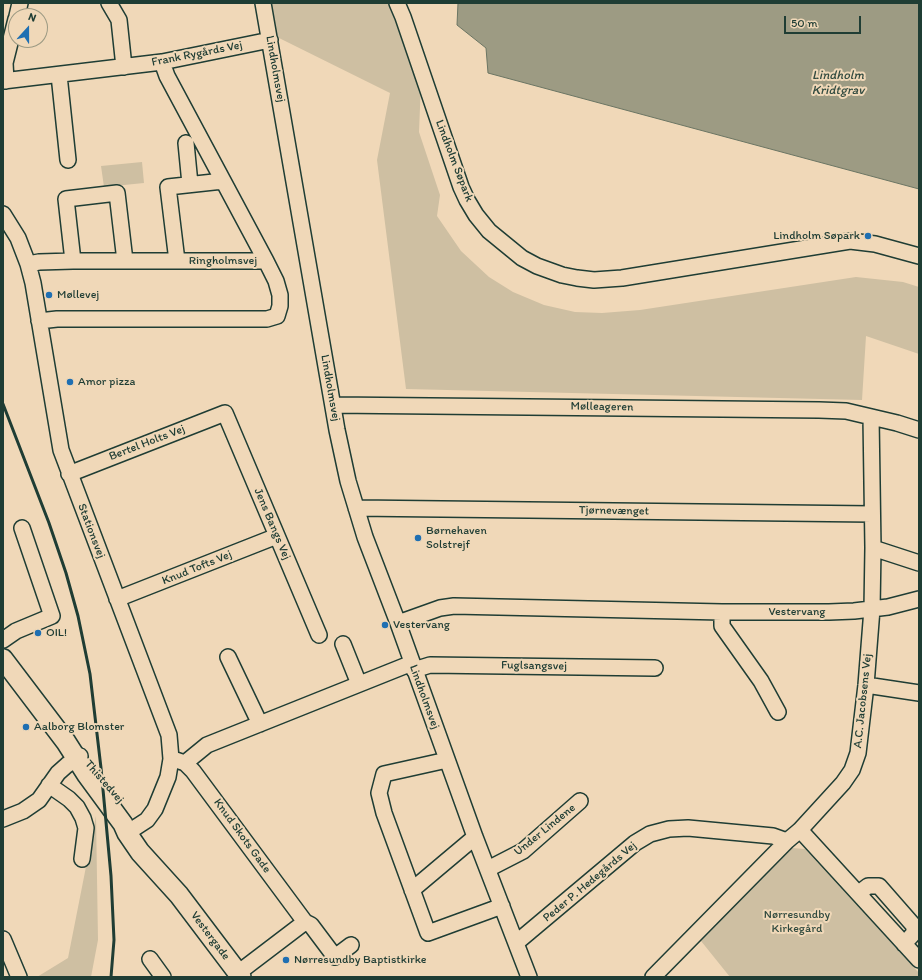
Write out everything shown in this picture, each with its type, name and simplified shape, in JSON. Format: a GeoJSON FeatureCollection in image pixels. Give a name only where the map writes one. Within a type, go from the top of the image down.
{"type":"FeatureCollection","features":[{"type":"Feature","properties":{"kind":"main road","name":"Thistedvej"},"geometry":{"type":"LineString","coordinates":[[3,659],[78,757],[119,797],[132,830]]}},
{"type":"Feature","properties":{"kind":"main road","name":"Vestergade"},"geometry":{"type":"LineString","coordinates":[[132,830],[240,975]]}},
{"type":"Feature","properties":{"kind":"street"},"geometry":{"type":"LineString","coordinates":[[109,3],[120,20],[124,67]]}},
{"type":"Feature","properties":{"kind":"street","name":"Lindholmsvej"},"geometry":{"type":"LineString","coordinates":[[263,3],[333,404],[348,480],[365,537],[398,623],[475,837],[529,977]]}},
{"type":"Feature","properties":{"kind":"street","name":"Lindholm Søpark"},"geometry":{"type":"LineString","coordinates":[[397,3],[467,200],[476,215],[489,231],[512,250],[537,266],[562,275],[577,278],[594,280],[622,278],[850,241],[875,244],[919,256]]}},
{"type":"Feature","properties":{"kind":"street","name":"Frank Rygårds Vej"},"geometry":{"type":"LineString","coordinates":[[5,81],[162,62],[270,40]]}},
{"type":"Feature","properties":{"kind":"street"},"geometry":{"type":"LineString","coordinates":[[5,81],[5,63],[9,48]]}},
{"type":"Feature","properties":{"kind":"street","name":"Ringholmsvej"},"geometry":{"type":"LineString","coordinates":[[28,264],[39,262],[73,261],[266,261],[167,76],[162,62]]}},
{"type":"Feature","properties":{"kind":"street"},"geometry":{"type":"LineString","coordinates":[[58,75],[68,160]]}},
{"type":"Feature","properties":{"kind":"street"},"geometry":{"type":"LineString","coordinates":[[186,143],[190,184]]}},
{"type":"Feature","properties":{"kind":"street"},"geometry":{"type":"LineString","coordinates":[[177,261],[168,187],[223,180]]}},
{"type":"Feature","properties":{"kind":"street"},"geometry":{"type":"LineString","coordinates":[[73,261],[66,199],[117,194],[125,261]]}},
{"type":"Feature","properties":{"kind":"street","name":"Stationsvej"},"geometry":{"type":"LineString","coordinates":[[3,214],[18,238],[28,264],[60,450],[170,735],[178,761],[168,777],[155,809],[147,820],[132,830]]}},
{"type":"Feature","properties":{"kind":"street"},"geometry":{"type":"LineString","coordinates":[[39,321],[57,319],[267,319],[277,316],[280,306],[280,295],[276,281],[266,261]]}},
{"type":"Feature","properties":{"kind":"street","name":"Mølleageren"},"geometry":{"type":"LineString","coordinates":[[333,404],[819,410],[846,412],[897,422],[919,430]]}},
{"type":"Feature","properties":{"kind":"street","name":"Bertel Holts Vej"},"geometry":{"type":"LineString","coordinates":[[69,474],[225,413]]}},
{"type":"Feature","properties":{"kind":"street","name":"Jens Bangs Vej"},"geometry":{"type":"LineString","coordinates":[[225,413],[319,635]]}},
{"type":"Feature","properties":{"kind":"street","name":"A.C. Jacobsens Vej"},"geometry":{"type":"LineString","coordinates":[[653,977],[787,841],[800,830],[843,783],[852,770],[858,753],[866,685],[872,608],[873,548],[871,417]]}},
{"type":"Feature","properties":{"kind":"street","name":"Tjørnevænget"},"geometry":{"type":"LineString","coordinates":[[356,508],[872,514]]}},
{"type":"Feature","properties":{"kind":"street"},"geometry":{"type":"LineString","coordinates":[[3,640],[16,631],[52,616],[22,528]]}},
{"type":"Feature","properties":{"kind":"street","name":"Knud Tofts Vej"},"geometry":{"type":"LineString","coordinates":[[117,599],[276,536]]}},
{"type":"Feature","properties":{"kind":"street"},"geometry":{"type":"LineString","coordinates":[[873,548],[919,564]]}},
{"type":"Feature","properties":{"kind":"street","name":"Vestervang"},"geometry":{"type":"LineString","coordinates":[[398,623],[440,608],[454,606],[722,612],[829,612],[888,607],[919,599]]}},
{"type":"Feature","properties":{"kind":"street"},"geometry":{"type":"LineString","coordinates":[[722,612],[722,626],[761,680],[778,712]]}},
{"type":"Feature","properties":{"kind":"street"},"geometry":{"type":"LineString","coordinates":[[343,644],[359,684]]}},
{"type":"Feature","properties":{"kind":"street"},"geometry":{"type":"LineString","coordinates":[[228,657],[260,724]]}},
{"type":"Feature","properties":{"kind":"street","name":"Fuglsangsvej"},"geometry":{"type":"LineString","coordinates":[[178,761],[207,745],[359,684],[413,666],[430,664],[655,668]]}},
{"type":"Feature","properties":{"kind":"street"},"geometry":{"type":"LineString","coordinates":[[866,685],[919,693]]}},
{"type":"Feature","properties":{"kind":"street"},"geometry":{"type":"LineString","coordinates":[[3,819],[23,811],[38,800],[63,768],[78,757]]}},
{"type":"Feature","properties":{"kind":"street"},"geometry":{"type":"LineString","coordinates":[[447,760],[384,774],[379,792],[384,813],[428,933],[502,906]]}},
{"type":"Feature","properties":{"kind":"street","name":"Knud Skots Gade"},"geometry":{"type":"LineString","coordinates":[[178,761],[193,771],[305,922],[311,925],[335,957],[351,945]]}},
{"type":"Feature","properties":{"kind":"street"},"geometry":{"type":"LineString","coordinates":[[49,785],[69,799],[83,818],[86,828],[82,859]]}},
{"type":"Feature","properties":{"kind":"street","name":"Under Lindene"},"geometry":{"type":"LineString","coordinates":[[488,869],[523,851],[580,801]]}},
{"type":"Feature","properties":{"kind":"street","name":"Peder P. Hedegårds Vej"},"geometry":{"type":"LineString","coordinates":[[516,943],[635,843],[650,834],[669,829],[688,828],[773,836],[787,841]]}},
{"type":"Feature","properties":{"kind":"street"},"geometry":{"type":"LineString","coordinates":[[800,830],[919,960]]}},
{"type":"Feature","properties":{"kind":"street"},"geometry":{"type":"LineString","coordinates":[[412,890],[475,837]]}},
{"type":"Feature","properties":{"kind":"street"},"geometry":{"type":"LineString","coordinates":[[240,975],[305,922]]}},
{"type":"Feature","properties":{"kind":"street"},"geometry":{"type":"LineString","coordinates":[[3,939],[19,977]]}},
{"type":"Feature","properties":{"kind":"street"},"geometry":{"type":"LineString","coordinates":[[150,959],[163,977]]}},
{"type":"Feature","properties":{"kind":"green space"},"geometry":{"type":"Polygon","coordinates":[[[271,3],[389,3],[421,83],[419,132],[440,195],[437,216],[461,251],[489,277],[513,292],[544,305],[575,312],[602,313],[640,310],[856,277],[903,282],[919,287],[919,354],[866,336],[862,400],[406,389],[377,160],[390,93],[277,37],[271,3]]]}},
{"type":"Feature","properties":{"kind":"green space"},"geometry":{"type":"Polygon","coordinates":[[[142,162],[144,183],[104,187],[101,166],[142,162]]]}},
{"type":"Feature","properties":{"kind":"green space"},"geometry":{"type":"Polygon","coordinates":[[[96,816],[98,940],[91,977],[37,977],[68,958],[96,816]]]}},
{"type":"Feature","properties":{"kind":"green space","name":"Nørresundby Kirkegård"},"geometry":{"type":"Polygon","coordinates":[[[792,848],[805,849],[919,973],[919,977],[730,977],[701,941],[792,848]]]}},
{"type":"Feature","properties":{"kind":"water","name":"Lindholm Kridtgrav"},"geometry":{"type":"Polygon","coordinates":[[[458,3],[919,3],[919,189],[488,73],[486,48],[457,25],[458,3]]]}},
{"type":"Feature","properties":{"kind":"railway"},"geometry":{"type":"LineString","coordinates":[[3,404],[49,523],[66,573],[78,616],[90,674],[101,768],[111,876],[114,940],[111,977]]}},
{"type":"Feature","properties":{"kind":"place","name":"Lindholm Søpark"},"geometry":{"type":"Point","coordinates":[868,236]}},
{"type":"Feature","properties":{"kind":"place","name":"Møllevej"},"geometry":{"type":"Point","coordinates":[49,295]}},
{"type":"Feature","properties":{"kind":"place","name":"Amor pizza"},"geometry":{"type":"Point","coordinates":[70,382]}},
{"type":"Feature","properties":{"kind":"place","name":"Børnehaven Solstrejf"},"geometry":{"type":"Point","coordinates":[418,538]}},
{"type":"Feature","properties":{"kind":"place","name":"Vestervang"},"geometry":{"type":"Point","coordinates":[385,625]}},
{"type":"Feature","properties":{"kind":"place","name":"OIL!"},"geometry":{"type":"Point","coordinates":[38,633]}},
{"type":"Feature","properties":{"kind":"place","name":"Aalborg Blomster"},"geometry":{"type":"Point","coordinates":[26,727]}},
{"type":"Feature","properties":{"kind":"place","name":"Nørresundby Baptistkirke"},"geometry":{"type":"Point","coordinates":[286,960]}}]}
